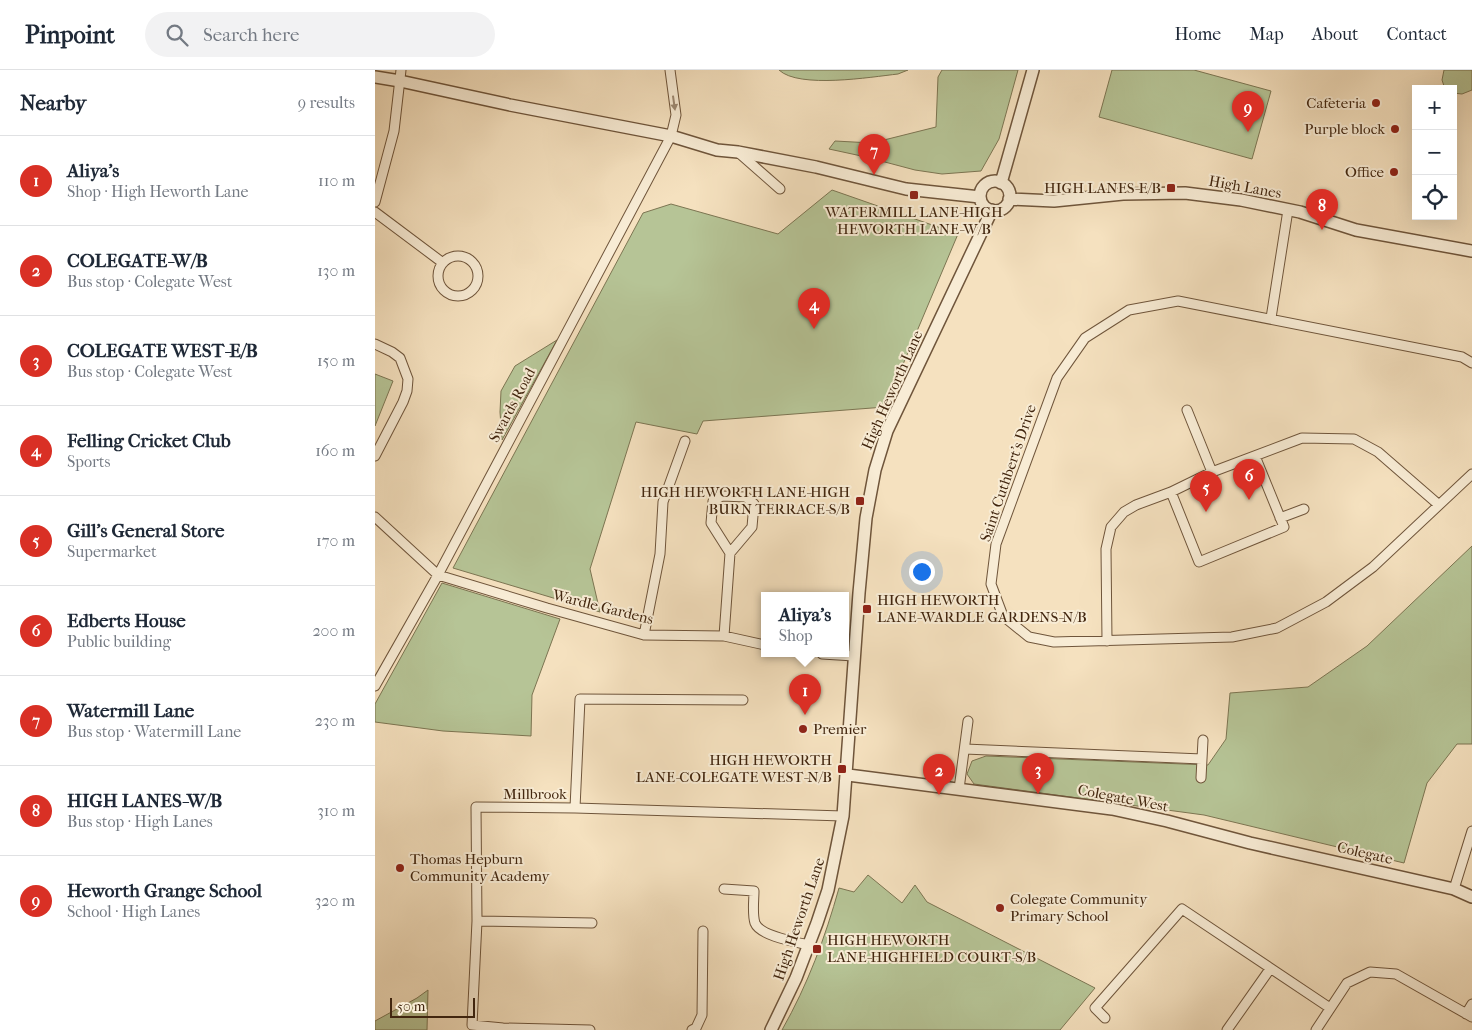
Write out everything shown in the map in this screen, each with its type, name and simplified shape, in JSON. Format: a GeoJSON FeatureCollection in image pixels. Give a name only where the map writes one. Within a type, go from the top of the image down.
{"type":"FeatureCollection","features":[{"type":"Feature","properties":{"kind":"street","name":"Swards Road"},"geometry":{"type":"LineString","coordinates":[[375,686],[437,575],[671,136],[676,115],[670,70]]}},
{"type":"Feature","properties":{"kind":"street"},"geometry":{"type":"LineString","coordinates":[[1001,183],[1033,70]]}},
{"type":"Feature","properties":{"kind":"street"},"geometry":{"type":"LineString","coordinates":[[375,202],[394,131],[400,75]]}},
{"type":"Feature","properties":{"kind":"street"},"geometry":{"type":"LineString","coordinates":[[375,77],[400,75],[519,107],[671,136],[717,150],[738,152],[816,167],[905,189],[980,197]]}},
{"type":"Feature","properties":{"kind":"street"},"geometry":{"type":"LineString","coordinates":[[738,152],[780,189]]}},
{"type":"Feature","properties":{"kind":"street"},"geometry":{"type":"LineString","coordinates":[[995,181],[1007,188],[1009,199],[1003,208],[992,210],[984,206],[980,197],[986,184],[995,181]]}},
{"type":"Feature","properties":{"kind":"street","name":"High Lanes"},"geometry":{"type":"LineString","coordinates":[[1009,199],[1054,200],[1123,194],[1185,193],[1241,200],[1288,210],[1356,230],[1472,251]]}},
{"type":"Feature","properties":{"kind":"street","name":"High Heworth Lane"},"geometry":{"type":"LineString","coordinates":[[771,1030],[796,978],[828,890],[843,816],[866,518],[875,470],[887,431],[992,210]]}},
{"type":"Feature","properties":{"kind":"street"},"geometry":{"type":"LineString","coordinates":[[1271,318],[1288,210]]}},
{"type":"Feature","properties":{"kind":"street"},"geometry":{"type":"LineString","coordinates":[[375,212],[443,262]]}},
{"type":"Feature","properties":{"kind":"street"},"geometry":{"type":"LineString","coordinates":[[456,256],[470,261],[477,272],[478,278],[472,291],[462,296],[455,296],[442,290],[438,280],[438,273],[443,262],[456,256]]}},
{"type":"Feature","properties":{"kind":"street","name":"Saint Cuthbert's Drive"},"geometry":{"type":"LineString","coordinates":[[1472,363],[1462,357],[1179,301],[1129,310],[1085,338],[1057,378],[996,544],[991,584],[1003,616],[1029,637],[1054,642],[1232,637],[1277,628],[1326,602],[1373,567],[1472,474]]}},
{"type":"Feature","properties":{"kind":"street"},"geometry":{"type":"LineString","coordinates":[[375,344],[400,358],[408,379],[403,402],[375,456]]}},
{"type":"Feature","properties":{"kind":"street"},"geometry":{"type":"LineString","coordinates":[[1187,410],[1212,472]]}},
{"type":"Feature","properties":{"kind":"street"},"geometry":{"type":"LineString","coordinates":[[1107,641],[1106,549],[1111,527],[1124,512],[1136,505],[1171,492],[1212,472],[1302,438],[1354,439],[1378,452],[1439,505]]}},
{"type":"Feature","properties":{"kind":"street"},"geometry":{"type":"LineString","coordinates":[[644,634],[660,554],[663,502],[685,441]]}},
{"type":"Feature","properties":{"kind":"street"},"geometry":{"type":"LineString","coordinates":[[1171,492],[1199,562],[1284,527],[1255,456]]}},
{"type":"Feature","properties":{"kind":"street"},"geometry":{"type":"LineString","coordinates":[[724,636],[730,553],[752,527],[753,504],[747,497],[722,496],[713,501],[711,523],[730,553]]}},
{"type":"Feature","properties":{"kind":"street"},"geometry":{"type":"LineString","coordinates":[[1280,518],[1304,509]]}},
{"type":"Feature","properties":{"kind":"street"},"geometry":{"type":"LineString","coordinates":[[375,518],[437,575]]}},
{"type":"Feature","properties":{"kind":"street","name":"Wardle Gardens"},"geometry":{"type":"LineString","coordinates":[[437,575],[547,608],[644,634],[724,636],[761,644]]}},
{"type":"Feature","properties":{"kind":"street"},"geometry":{"type":"LineString","coordinates":[[849,656],[854,656]]}},
{"type":"Feature","properties":{"kind":"street"},"geometry":{"type":"LineString","coordinates":[[575,808],[580,699],[743,700]]}},
{"type":"Feature","properties":{"kind":"street"},"geometry":{"type":"LineString","coordinates":[[959,789],[967,721]]}},
{"type":"Feature","properties":{"kind":"street"},"geometry":{"type":"LineString","coordinates":[[1201,778],[1203,740]]}},
{"type":"Feature","properties":{"kind":"street"},"geometry":{"type":"LineString","coordinates":[[965,749],[1201,759]]}},
{"type":"Feature","properties":{"kind":"street","name":"Colegate West"},"geometry":{"type":"LineString","coordinates":[[847,775],[1112,808],[1250,843]]}},
{"type":"Feature","properties":{"kind":"street","name":"Millbrook"},"geometry":{"type":"LineString","coordinates":[[590,1030],[503,1029],[472,1025],[477,921],[477,807],[843,816]]}},
{"type":"Feature","properties":{"kind":"street"},"geometry":{"type":"LineString","coordinates":[[1454,889],[1472,831]]}},
{"type":"Feature","properties":{"kind":"street","name":"Colegate"},"geometry":{"type":"LineString","coordinates":[[1250,843],[1454,889],[1472,897]]}},
{"type":"Feature","properties":{"kind":"street"},"geometry":{"type":"LineString","coordinates":[[723,888],[754,891],[754,921],[759,928],[769,934],[809,945]]}},
{"type":"Feature","properties":{"kind":"street"},"geometry":{"type":"LineString","coordinates":[[1105,1018],[1095,1008],[1182,909],[1330,1008]]}},
{"type":"Feature","properties":{"kind":"street"},"geometry":{"type":"LineString","coordinates":[[477,921],[593,923]]}},
{"type":"Feature","properties":{"kind":"street"},"geometry":{"type":"LineString","coordinates":[[692,1030],[696,1028],[702,1015],[703,931]]}},
{"type":"Feature","properties":{"kind":"street"},"geometry":{"type":"LineString","coordinates":[[1227,1030],[1270,969]]}},
{"type":"Feature","properties":{"kind":"street"},"geometry":{"type":"LineString","coordinates":[[1316,1030],[1347,983],[1371,972],[1396,974],[1469,1015],[1472,1004]]}},
{"type":"Feature","properties":{"kind":"green space"},"geometry":{"type":"Polygon","coordinates":[[[779,70],[908,70],[898,74],[871,77],[818,80],[789,76],[779,70]]]}},
{"type":"Feature","properties":{"kind":"green space"},"geometry":{"type":"Polygon","coordinates":[[[942,70],[1018,70],[999,139],[981,171],[942,174],[915,170],[829,149],[835,141],[872,143],[936,127],[938,77],[942,70]]]}},
{"type":"Feature","properties":{"kind":"green space"},"geometry":{"type":"Polygon","coordinates":[[[1112,70],[1194,70],[1271,91],[1252,159],[1099,117],[1112,70]]]}},
{"type":"Feature","properties":{"kind":"green space"},"geometry":{"type":"Polygon","coordinates":[[[1444,70],[1472,70],[1472,90],[1462,94],[1457,93],[1457,85],[1444,85],[1442,80],[1444,70]]]}},
{"type":"Feature","properties":{"kind":"green space"},"geometry":{"type":"Polygon","coordinates":[[[832,190],[958,234],[885,407],[703,421],[697,434],[636,422],[590,569],[600,612],[453,568],[643,213],[671,204],[778,234],[832,190]]]}},
{"type":"Feature","properties":{"kind":"green space"},"geometry":{"type":"Polygon","coordinates":[[[557,340],[502,440],[501,391],[515,366],[557,340]]]}},
{"type":"Feature","properties":{"kind":"green space"},"geometry":{"type":"Polygon","coordinates":[[[375,374],[393,381],[375,426],[375,374]]]}},
{"type":"Feature","properties":{"kind":"green space"},"geometry":{"type":"Polygon","coordinates":[[[1472,546],[1472,744],[1457,744],[1427,783],[1404,863],[1204,815],[974,784],[967,774],[972,761],[986,756],[1208,765],[1226,739],[1230,693],[1308,687],[1367,646],[1472,546]]]}},
{"type":"Feature","properties":{"kind":"green space"},"geometry":{"type":"Polygon","coordinates":[[[442,583],[560,619],[532,695],[531,736],[443,731],[375,722],[375,704],[442,583]]]}},
{"type":"Feature","properties":{"kind":"green space"},"geometry":{"type":"Polygon","coordinates":[[[868,875],[902,903],[915,885],[927,902],[1095,988],[1060,1030],[782,1030],[815,960],[839,888],[854,892],[868,875]]]}},
{"type":"Feature","properties":{"kind":"green space"},"geometry":{"type":"Polygon","coordinates":[[[428,990],[427,1030],[375,1030],[375,1021],[428,990]]]}},
{"type":"Feature","properties":{"kind":"place","name":"Cafeteria"},"geometry":{"type":"Point","coordinates":[1376,103]}},
{"type":"Feature","properties":{"kind":"place","name":"Purple block"},"geometry":{"type":"Point","coordinates":[1395,129]}},
{"type":"Feature","properties":{"kind":"place","name":"Heworth Grange School"},"geometry":{"type":"Point","coordinates":[1248,132]}},
{"type":"Feature","properties":{"kind":"place","name":"Office"},"geometry":{"type":"Point","coordinates":[1394,172]}},
{"type":"Feature","properties":{"kind":"place","name":"Watermill Lane"},"geometry":{"type":"Point","coordinates":[874,175]}},
{"type":"Feature","properties":{"kind":"place","name":"HIGH LANES-E/B"},"geometry":{"type":"Point","coordinates":[1171,188]}},
{"type":"Feature","properties":{"kind":"place","name":"WATERMILL LANE-HIGH HEWORTH LANE-W/B"},"geometry":{"type":"Point","coordinates":[914,195]}},
{"type":"Feature","properties":{"kind":"place","name":"HIGH LANES-W/B"},"geometry":{"type":"Point","coordinates":[1322,230]}},
{"type":"Feature","properties":{"kind":"place","name":"Felling Cricket Club"},"geometry":{"type":"Point","coordinates":[814,329]}},
{"type":"Feature","properties":{"kind":"place","name":"Edberts House"},"geometry":{"type":"Point","coordinates":[1249,500]}},
{"type":"Feature","properties":{"kind":"place","name":"HIGH HEWORTH LANE-HIGH BURN TERRACE-S/B"},"geometry":{"type":"Point","coordinates":[860,501]}},
{"type":"Feature","properties":{"kind":"place","name":"Gill's General Store"},"geometry":{"type":"Point","coordinates":[1206,512]}},
{"type":"Feature","properties":{"kind":"place","name":"HIGH HEWORTH LANE-WARDLE GARDENS-N/B"},"geometry":{"type":"Point","coordinates":[867,609]}},
{"type":"Feature","properties":{"kind":"place","name":"Aliya's"},"geometry":{"type":"Point","coordinates":[805,715]}},
{"type":"Feature","properties":{"kind":"place","name":"Premier"},"geometry":{"type":"Point","coordinates":[803,729]}},
{"type":"Feature","properties":{"kind":"place","name":"HIGH HEWORTH LANE-COLEGATE WEST-N/B"},"geometry":{"type":"Point","coordinates":[842,769]}},
{"type":"Feature","properties":{"kind":"place","name":"COLEGATE WEST-E/B"},"geometry":{"type":"Point","coordinates":[1038,794]}},
{"type":"Feature","properties":{"kind":"place","name":"COLEGATE-W/B"},"geometry":{"type":"Point","coordinates":[939,795]}},
{"type":"Feature","properties":{"kind":"place","name":"Thomas Hepburn Community Academy"},"geometry":{"type":"Point","coordinates":[400,868]}},
{"type":"Feature","properties":{"kind":"place","name":"Colegate Community Primary School"},"geometry":{"type":"Point","coordinates":[1000,908]}},
{"type":"Feature","properties":{"kind":"place","name":"HIGH HEWORTH LANE-HIGHFIELD COURT-S/B"},"geometry":{"type":"Point","coordinates":[817,949]}}]}
